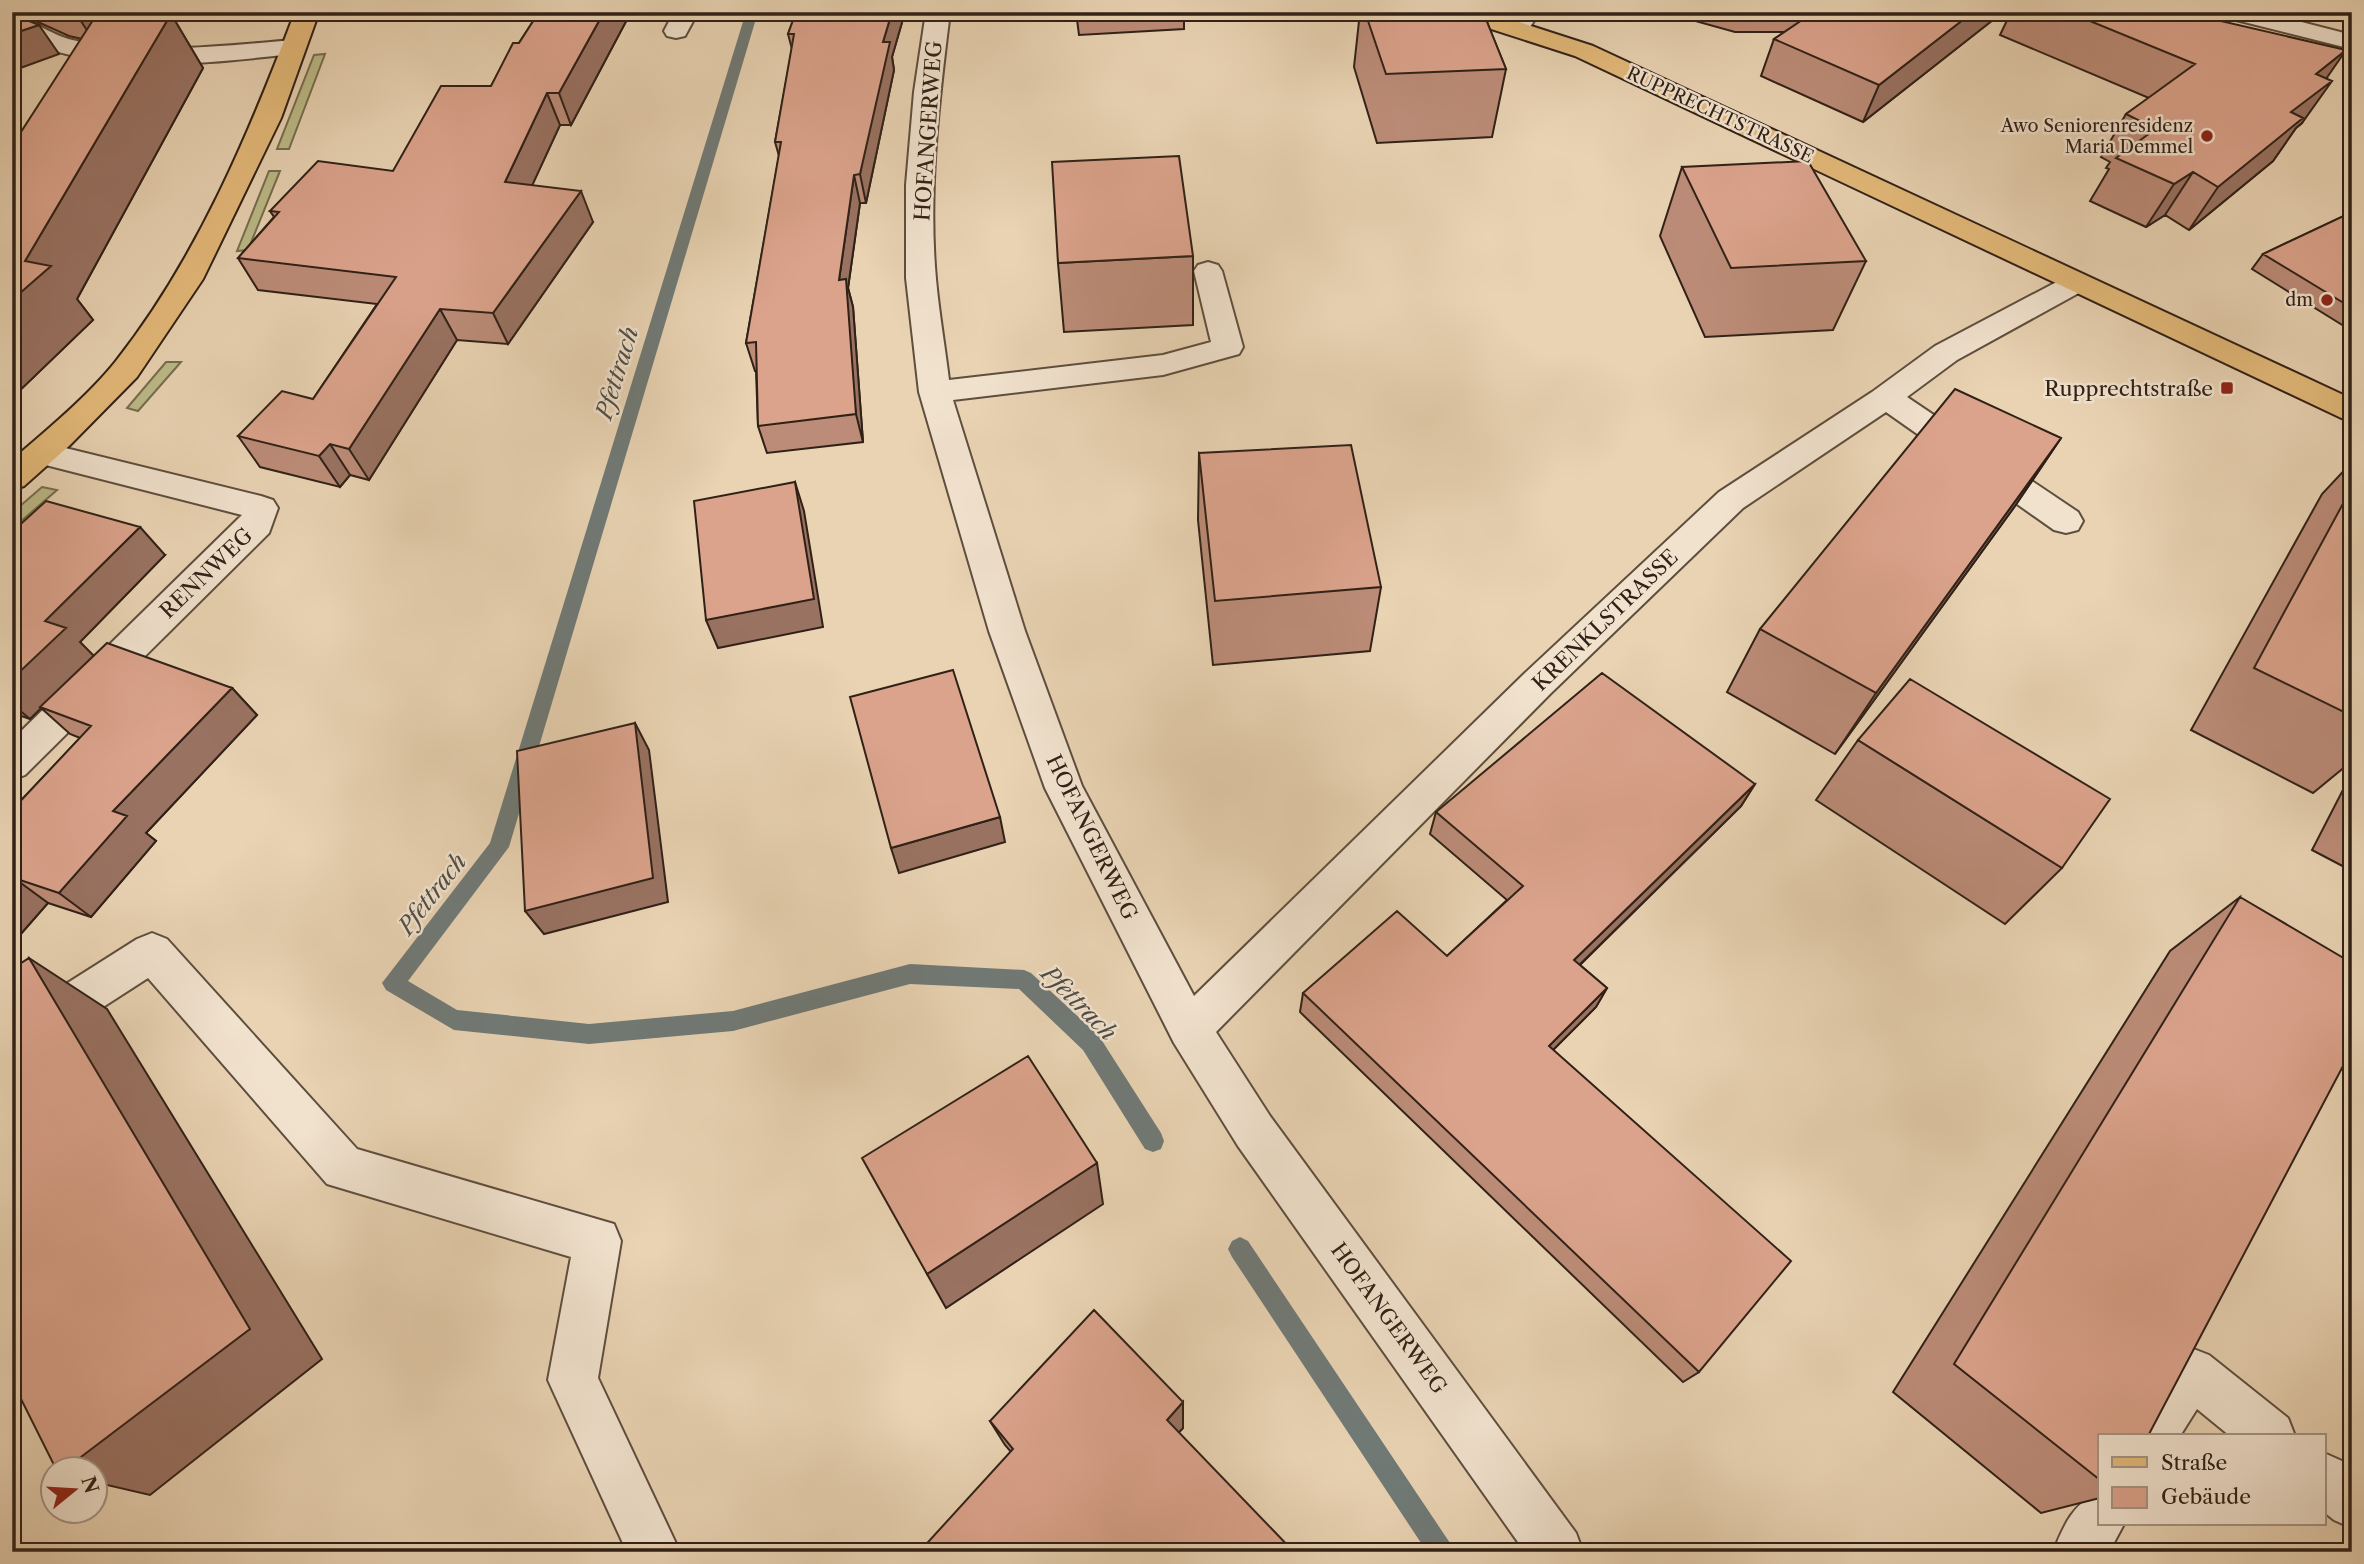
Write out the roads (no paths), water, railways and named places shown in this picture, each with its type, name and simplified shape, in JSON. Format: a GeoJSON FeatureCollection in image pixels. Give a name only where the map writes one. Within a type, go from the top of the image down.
{"type":"FeatureCollection","features":[{"type":"Feature","properties":{"kind":"main road"},"geometry":{"type":"LineString","coordinates":[[12,478],[126,370],[188,279],[268,118],[307,12]]}},
{"type":"Feature","properties":{"kind":"main road","name":"RUPPRECHTSTRASSE"},"geometry":{"type":"LineString","coordinates":[[1463,12],[1522,20],[2352,412]]}},
{"type":"Feature","properties":{"kind":"street","name":"HOFANGERWEG"},"geometry":{"type":"LineString","coordinates":[[938,12],[927,92],[919,185],[921,278],[935,393],[1007,631],[1063,788],[1189,1029],[1262,1142],[1557,1552]]}},
{"type":"Feature","properties":{"kind":"street"},"geometry":{"type":"LineString","coordinates":[[2233,12],[2352,42]]}},
{"type":"Feature","properties":{"kind":"street"},"geometry":{"type":"LineString","coordinates":[[12,22],[49,42],[93,51],[216,55],[293,47]]}},
{"type":"Feature","properties":{"kind":"street"},"geometry":{"type":"LineString","coordinates":[[935,393],[1163,365],[1228,347],[1208,271]]}},
{"type":"Feature","properties":{"kind":"street","name":"KRENKLSTRASSE"},"geometry":{"type":"LineString","coordinates":[[1189,1029],[1264,958],[1538,683],[1731,500],[1883,399],[1945,353],[2077,282]]}},
{"type":"Feature","properties":{"kind":"street"},"geometry":{"type":"LineString","coordinates":[[1883,399],[1903,407],[2066,521]]}},
{"type":"Feature","properties":{"kind":"street","name":"RENNWEG"},"geometry":{"type":"LineString","coordinates":[[12,764],[257,524],[261,508],[41,453]]}},
{"type":"Feature","properties":{"kind":"street"},"geometry":{"type":"LineString","coordinates":[[22,1036],[152,952],[343,1168],[597,1241],[573,1380],[654,1552]]}},
{"type":"Feature","properties":{"kind":"street"},"geometry":{"type":"LineString","coordinates":[[2152,1434],[2190,1373],[2267,1434]]}},
{"type":"Feature","properties":{"kind":"street"},"geometry":{"type":"LineString","coordinates":[[2326,1481],[2352,1502]]}},
{"type":"Feature","properties":{"kind":"street"},"geometry":{"type":"LineString","coordinates":[[2079,1552],[2098,1521]]}},
{"type":"Feature","properties":{"kind":"waterway","name":"Pfettrach"},"geometry":{"type":"LineString","coordinates":[[752,12],[499,847],[393,983],[454,1020],[589,1034],[733,1021],[910,974],[1024,980],[1091,1043],[1153,1141]]}},
{"type":"Feature","properties":{"kind":"waterway","name":"Pfettrach"},"geometry":{"type":"LineString","coordinates":[[1240,1249],[1443,1552]]}},
{"type":"Feature","properties":{"kind":"place","name":"Awo Seniorenresidenz Maria Demmel"},"geometry":{"type":"Point","coordinates":[2207,136]}},
{"type":"Feature","properties":{"kind":"place","name":"dm"},"geometry":{"type":"Point","coordinates":[2327,300]}},
{"type":"Feature","properties":{"kind":"place","name":"Rupprechtstraße"},"geometry":{"type":"Point","coordinates":[2227,388]}}]}
